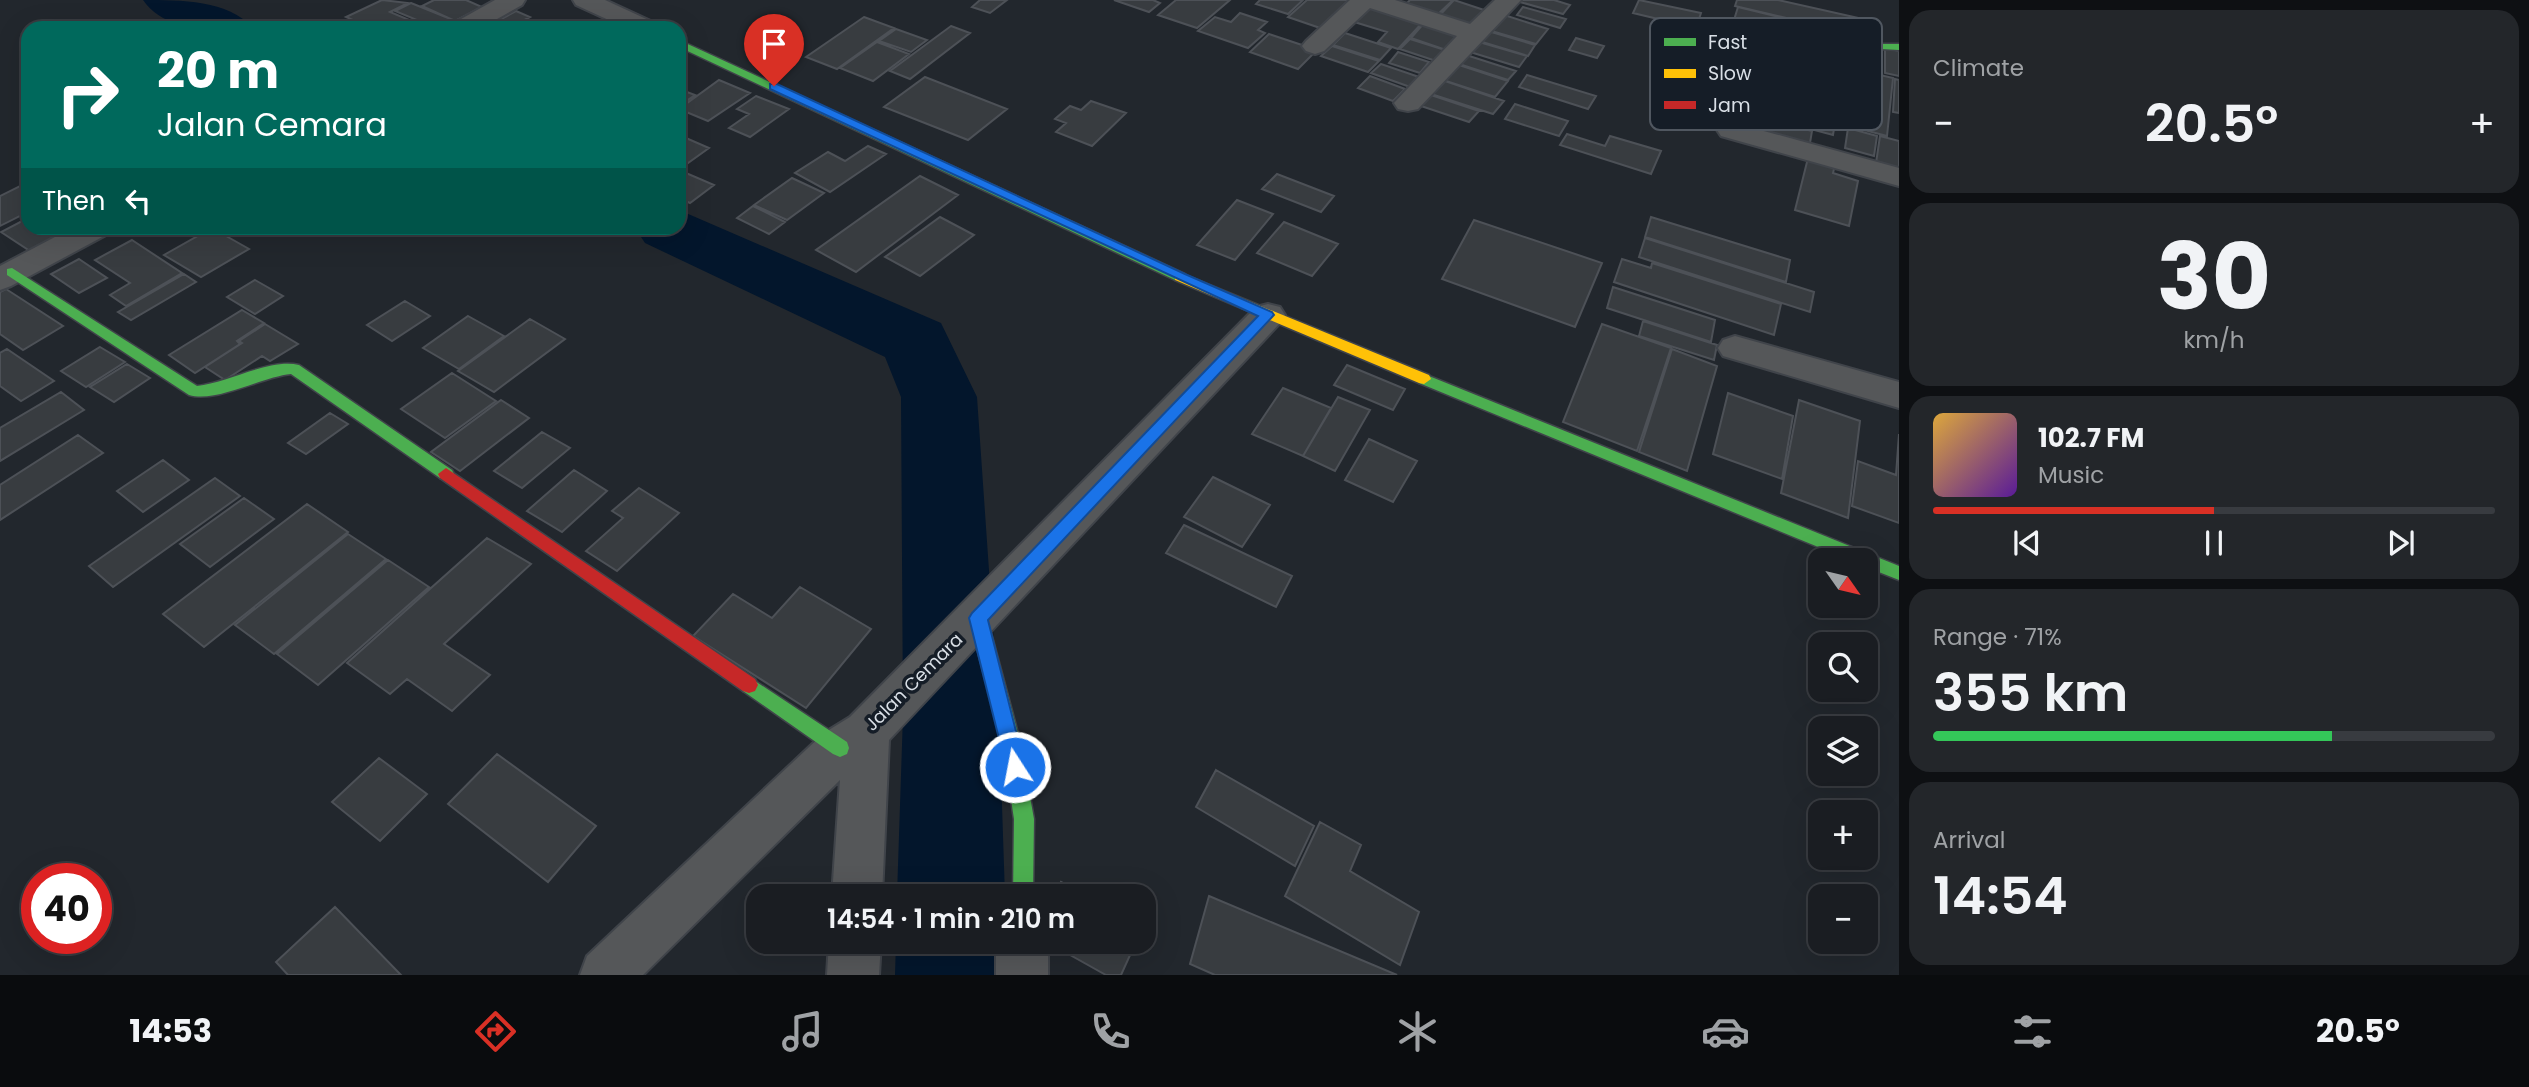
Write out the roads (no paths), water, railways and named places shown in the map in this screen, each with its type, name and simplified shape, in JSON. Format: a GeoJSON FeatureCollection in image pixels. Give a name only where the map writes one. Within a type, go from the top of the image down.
{"type":"FeatureCollection","features":[{"type":"Feature","properties":{"kind":"street"},"geometry":{"type":"LineString","coordinates":[[476,21],[513,0]]}},
{"type":"Feature","properties":{"kind":"street"},"geometry":{"type":"LineString","coordinates":[[584,0],[630,21]]}},
{"type":"Feature","properties":{"kind":"street"},"geometry":{"type":"LineString","coordinates":[[1315,46],[1364,0]]}},
{"type":"Feature","properties":{"kind":"street"},"geometry":{"type":"LineString","coordinates":[[1370,0],[1473,33]]}},
{"type":"Feature","properties":{"kind":"street"},"geometry":{"type":"LineString","coordinates":[[1408,103],[1473,33],[1509,0]]}},
{"type":"Feature","properties":{"kind":"street"},"geometry":{"type":"LineString","coordinates":[[686,46],[1268,315],[1899,573]]}},
{"type":"Feature","properties":{"kind":"street"},"geometry":{"type":"LineString","coordinates":[[1731,130],[1899,177]]}},
{"type":"Feature","properties":{"kind":"street"},"geometry":{"type":"LineString","coordinates":[[6,275],[82,235]]}},
{"type":"Feature","properties":{"kind":"street"},"geometry":{"type":"LineString","coordinates":[[6,275],[194,391],[214,391],[274,369],[294,369],[853,740],[857,884]]}},
{"type":"Feature","properties":{"kind":"street","name":"Jalan Cemara"},"geometry":{"type":"LineString","coordinates":[[606,975],[970,625],[1268,315]]}},
{"type":"Feature","properties":{"kind":"street"},"geometry":{"type":"LineString","coordinates":[[1735,348],[1899,395]]}},
{"type":"Feature","properties":{"kind":"street"},"geometry":{"type":"LineString","coordinates":[[970,625],[1011,741],[1024,819],[1023,884]]}},
{"type":"Feature","properties":{"kind":"street"},"geometry":{"type":"LineString","coordinates":[[853,975],[854,954]]}},
{"type":"Feature","properties":{"kind":"street"},"geometry":{"type":"LineString","coordinates":[[1022,975],[1023,954]]}},
{"type":"Feature","properties":{"kind":"waterway"},"geometry":{"type":"LineString","coordinates":[[169,0],[212,21]]}},
{"type":"Feature","properties":{"kind":"waterway"},"geometry":{"type":"LineString","coordinates":[[683,235],[915,341],[939,397],[951,715],[951,884]]}},
{"type":"Feature","properties":{"kind":"waterway"},"geometry":{"type":"LineString","coordinates":[[951,954],[951,975]]}}]}
